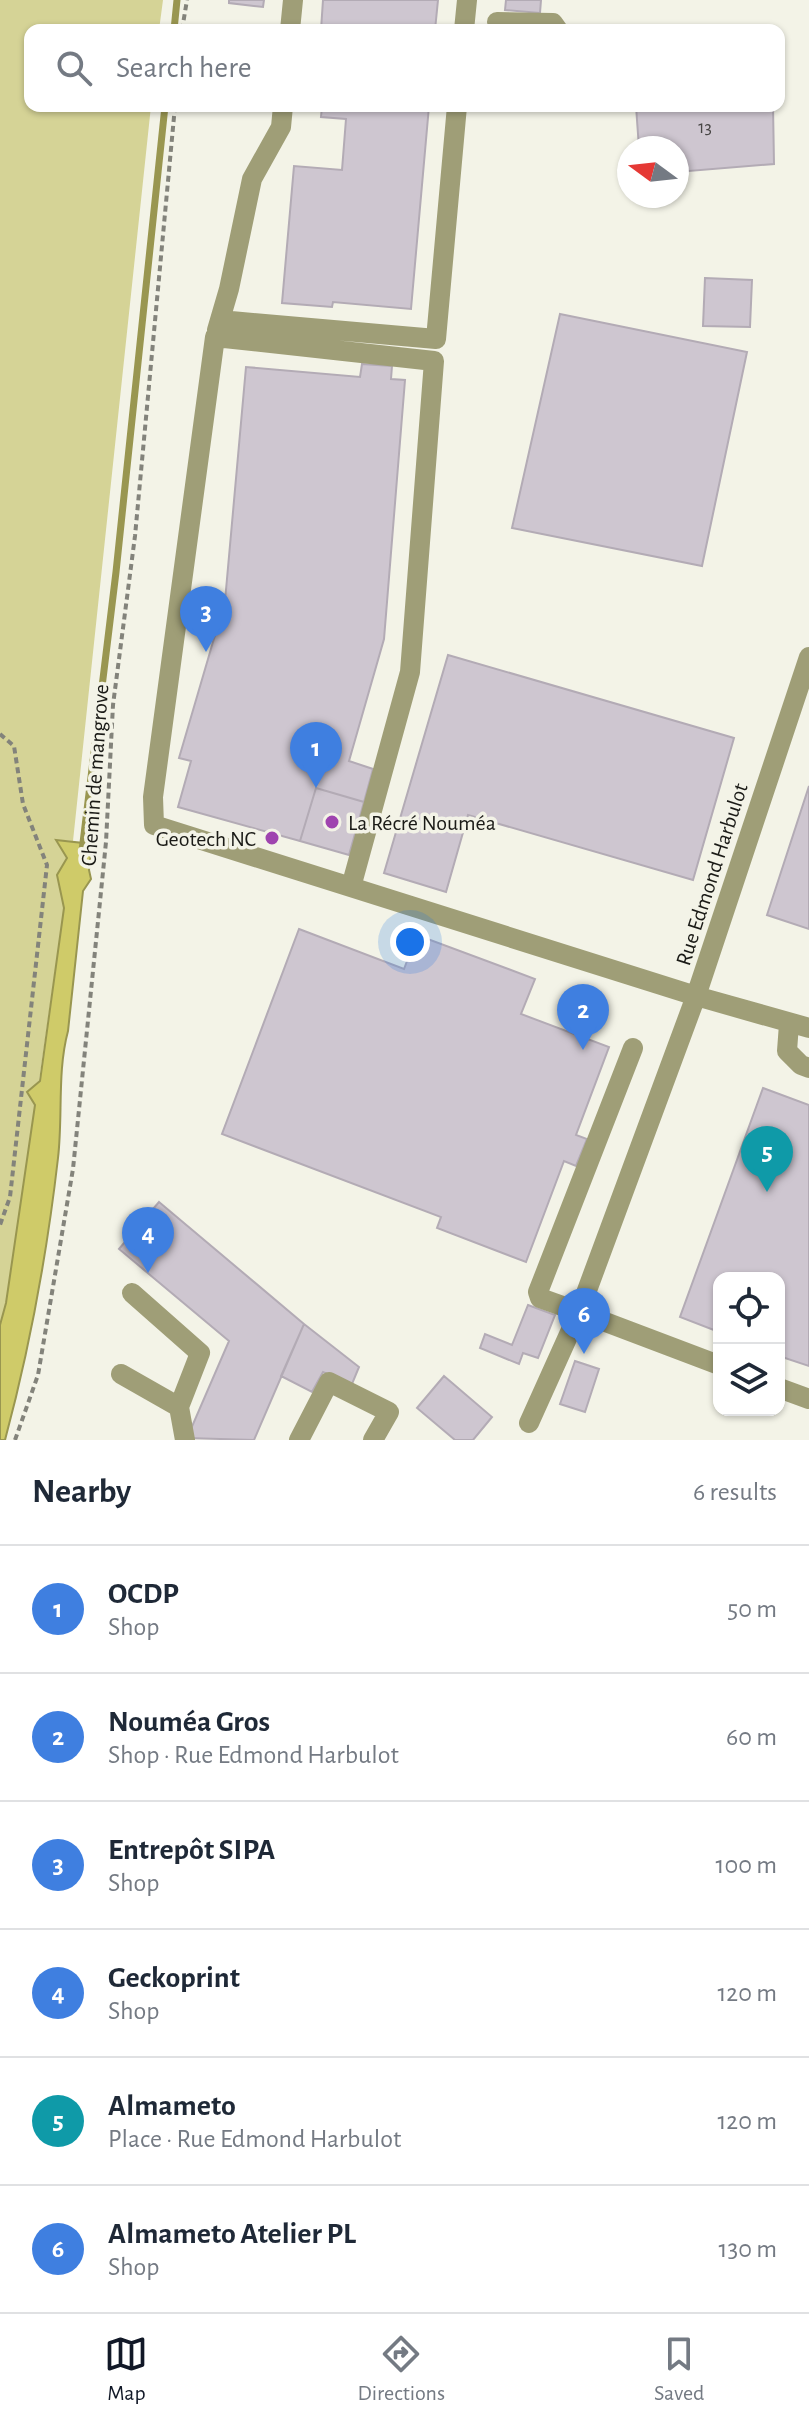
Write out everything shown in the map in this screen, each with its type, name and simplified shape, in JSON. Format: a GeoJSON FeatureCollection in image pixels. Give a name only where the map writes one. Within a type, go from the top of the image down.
{"type":"FeatureCollection","features":[{"type":"Feature","properties":{"kind":"street"},"geometry":{"type":"LineString","coordinates":[[291,24],[293,0]]}},
{"type":"Feature","properties":{"kind":"street"},"geometry":{"type":"LineString","coordinates":[[465,24],[467,0]]}},
{"type":"Feature","properties":{"kind":"street"},"geometry":{"type":"LineString","coordinates":[[497,22],[554,24]]}},
{"type":"Feature","properties":{"kind":"street"},"geometry":{"type":"LineString","coordinates":[[282,112],[281,127],[252,179],[217,328],[153,797],[154,825],[696,996],[579,1312],[529,1423]]}},
{"type":"Feature","properties":{"kind":"street"},"geometry":{"type":"LineString","coordinates":[[217,328],[436,339],[456,112]]}},
{"type":"Feature","properties":{"kind":"street"},"geometry":{"type":"LineString","coordinates":[[217,328],[434,361],[410,672],[351,887]]}},
{"type":"Feature","properties":{"kind":"street","name":"Rue Edmond Harbulot"},"geometry":{"type":"LineString","coordinates":[[799,1026],[696,996],[809,657]]}},
{"type":"Feature","properties":{"kind":"street"},"geometry":{"type":"LineString","coordinates":[[799,1026],[787,1051],[801,1065],[809,1068]]}},
{"type":"Feature","properties":{"kind":"street"},"geometry":{"type":"LineString","coordinates":[[633,1048],[538,1292],[540,1298],[713,1363]]}},
{"type":"Feature","properties":{"kind":"street"},"geometry":{"type":"LineString","coordinates":[[132,1293],[200,1353],[179,1407],[185,1440]]}},
{"type":"Feature","properties":{"kind":"street"},"geometry":{"type":"LineString","coordinates":[[121,1374],[179,1407]]}},
{"type":"Feature","properties":{"kind":"street"},"geometry":{"type":"LineString","coordinates":[[299,1440],[329,1382],[389,1412],[373,1440]]}},
{"type":"Feature","properties":{"kind":"street"},"geometry":{"type":"LineString","coordinates":[[785,1390],[809,1399]]}},
{"type":"Feature","properties":{"kind":"path"},"geometry":{"type":"LineString","coordinates":[[183,24],[187,0]]}},
{"type":"Feature","properties":{"kind":"path","name":"Chemin de mangrove"},"geometry":{"type":"LineString","coordinates":[[15,1440],[38,1375],[73,1169],[106,842],[113,705],[135,536],[174,112]]}},
{"type":"Feature","properties":{"kind":"path"},"geometry":{"type":"LineString","coordinates":[[0,734],[14,746],[23,804],[47,865],[10,1197],[0,1225]]}},
{"type":"Feature","properties":{"kind":"shaded area"},"geometry":{"type":"Polygon","coordinates":[[[0,0],[163,0],[160,24],[24,24],[24,112],[150,112],[73,841],[57,840],[67,858],[57,875],[64,908],[39,1081],[27,1092],[35,1105],[6,1303],[0,1325],[0,0]]]}},
{"type":"Feature","properties":{"kind":"shaded area"},"geometry":{"type":"Polygon","coordinates":[[[56,840],[92,844],[91,879],[83,891],[62,1062],[58,1158],[49,1229],[14,1405],[5,1440],[0,1440],[0,1325],[6,1303],[35,1105],[27,1092],[40,1081],[64,908],[57,875],[67,858],[56,840]]]}},
{"type":"Feature","properties":{"kind":"building"},"geometry":{"type":"Polygon","coordinates":[[[229,0],[264,0],[263,7],[229,3],[229,0]]]}},
{"type":"Feature","properties":{"kind":"building"},"geometry":{"type":"Polygon","coordinates":[[[323,0],[438,0],[436,24],[321,24],[323,0]]]}},
{"type":"Feature","properties":{"kind":"building"},"geometry":{"type":"Polygon","coordinates":[[[506,0],[541,0],[540,13],[505,10],[506,0]]]}},
{"type":"Feature","properties":{"kind":"building"},"geometry":{"type":"Polygon","coordinates":[[[321,112],[428,112],[411,309],[333,302],[332,307],[282,303],[294,166],[342,170],[346,119],[321,117],[321,112]]]}},
{"type":"Feature","properties":{"kind":"building"},"geometry":{"type":"Polygon","coordinates":[[[636,112],[773,112],[774,164],[689,171],[689,136],[638,136],[636,112]]]}},
{"type":"Feature","properties":{"kind":"building"},"geometry":{"type":"Polygon","coordinates":[[[705,278],[752,280],[750,327],[703,326],[705,278]]]}},
{"type":"Feature","properties":{"kind":"building"},"geometry":{"type":"Polygon","coordinates":[[[560,314],[747,352],[702,566],[512,528],[560,314]]]}},
{"type":"Feature","properties":{"kind":"building"},"geometry":{"type":"Polygon","coordinates":[[[362,364],[392,366],[391,379],[405,380],[384,639],[349,761],[373,769],[364,802],[316,788],[300,841],[178,807],[191,761],[179,758],[225,601],[246,367],[360,377],[362,364]]]}},
{"type":"Feature","properties":{"kind":"building"},"geometry":{"type":"Polygon","coordinates":[[[448,655],[734,738],[693,880],[468,815],[446,892],[384,873],[448,655]]]}},
{"type":"Feature","properties":{"kind":"building"},"geometry":{"type":"Polygon","coordinates":[[[809,786],[809,929],[767,915],[809,786]]]}},
{"type":"Feature","properties":{"kind":"building","name":"La Récré Nouméa"},"geometry":{"type":"Polygon","coordinates":[[[316,788],[364,802],[349,855],[300,841],[316,788]]]}},
{"type":"Feature","properties":{"kind":"building"},"geometry":{"type":"Polygon","coordinates":[[[299,929],[404,969],[417,935],[535,979],[521,1014],[609,1047],[576,1135],[587,1139],[576,1166],[564,1161],[526,1262],[437,1228],[441,1217],[222,1134],[299,929]]]}},
{"type":"Feature","properties":{"kind":"building"},"geometry":{"type":"Polygon","coordinates":[[[763,1088],[809,1105],[809,1366],[785,1358],[785,1272],[713,1272],[713,1330],[680,1317],[763,1088]]]}},
{"type":"Feature","properties":{"kind":"building"},"geometry":{"type":"Polygon","coordinates":[[[159,1202],[304,1324],[254,1440],[187,1438],[229,1341],[119,1249],[159,1202]]]}},
{"type":"Feature","properties":{"kind":"building"},"geometry":{"type":"Polygon","coordinates":[[[528,1305],[555,1315],[538,1358],[523,1353],[519,1364],[480,1348],[485,1334],[512,1345],[528,1305]]]}},
{"type":"Feature","properties":{"kind":"building"},"geometry":{"type":"Polygon","coordinates":[[[304,1324],[359,1367],[352,1384],[323,1372],[312,1392],[281,1376],[304,1324]]]}},
{"type":"Feature","properties":{"kind":"building"},"geometry":{"type":"Polygon","coordinates":[[[575,1361],[599,1369],[585,1412],[560,1404],[575,1361]]]}},
{"type":"Feature","properties":{"kind":"building"},"geometry":{"type":"Polygon","coordinates":[[[444,1376],[492,1417],[473,1440],[455,1440],[417,1408],[444,1376]]]}},
{"type":"Feature","properties":{"kind":"waterway"},"geometry":{"type":"LineString","coordinates":[[175,24],[177,0]]}},
{"type":"Feature","properties":{"kind":"waterway"},"geometry":{"type":"LineString","coordinates":[[82,851],[116,572],[164,112]]}},
{"type":"Feature","properties":{"kind":"place","name":"Entrepôt SIPA"},"geometry":{"type":"Point","coordinates":[206,652]}},
{"type":"Feature","properties":{"kind":"place","name":"OCDP"},"geometry":{"type":"Point","coordinates":[316,788]}},
{"type":"Feature","properties":{"kind":"place","name":"La Récré Nouméa"},"geometry":{"type":"Point","coordinates":[332,822]}},
{"type":"Feature","properties":{"kind":"place","name":"Geotech NC"},"geometry":{"type":"Point","coordinates":[272,838]}},
{"type":"Feature","properties":{"kind":"place","name":"Nouméa Gros"},"geometry":{"type":"Point","coordinates":[583,1050]}},
{"type":"Feature","properties":{"kind":"place","name":"Almameto"},"geometry":{"type":"Point","coordinates":[767,1192]}},
{"type":"Feature","properties":{"kind":"place","name":"Geckoprint"},"geometry":{"type":"Point","coordinates":[148,1273]}},
{"type":"Feature","properties":{"kind":"place","name":"Almameto Atelier PL"},"geometry":{"type":"Point","coordinates":[584,1354]}}]}
